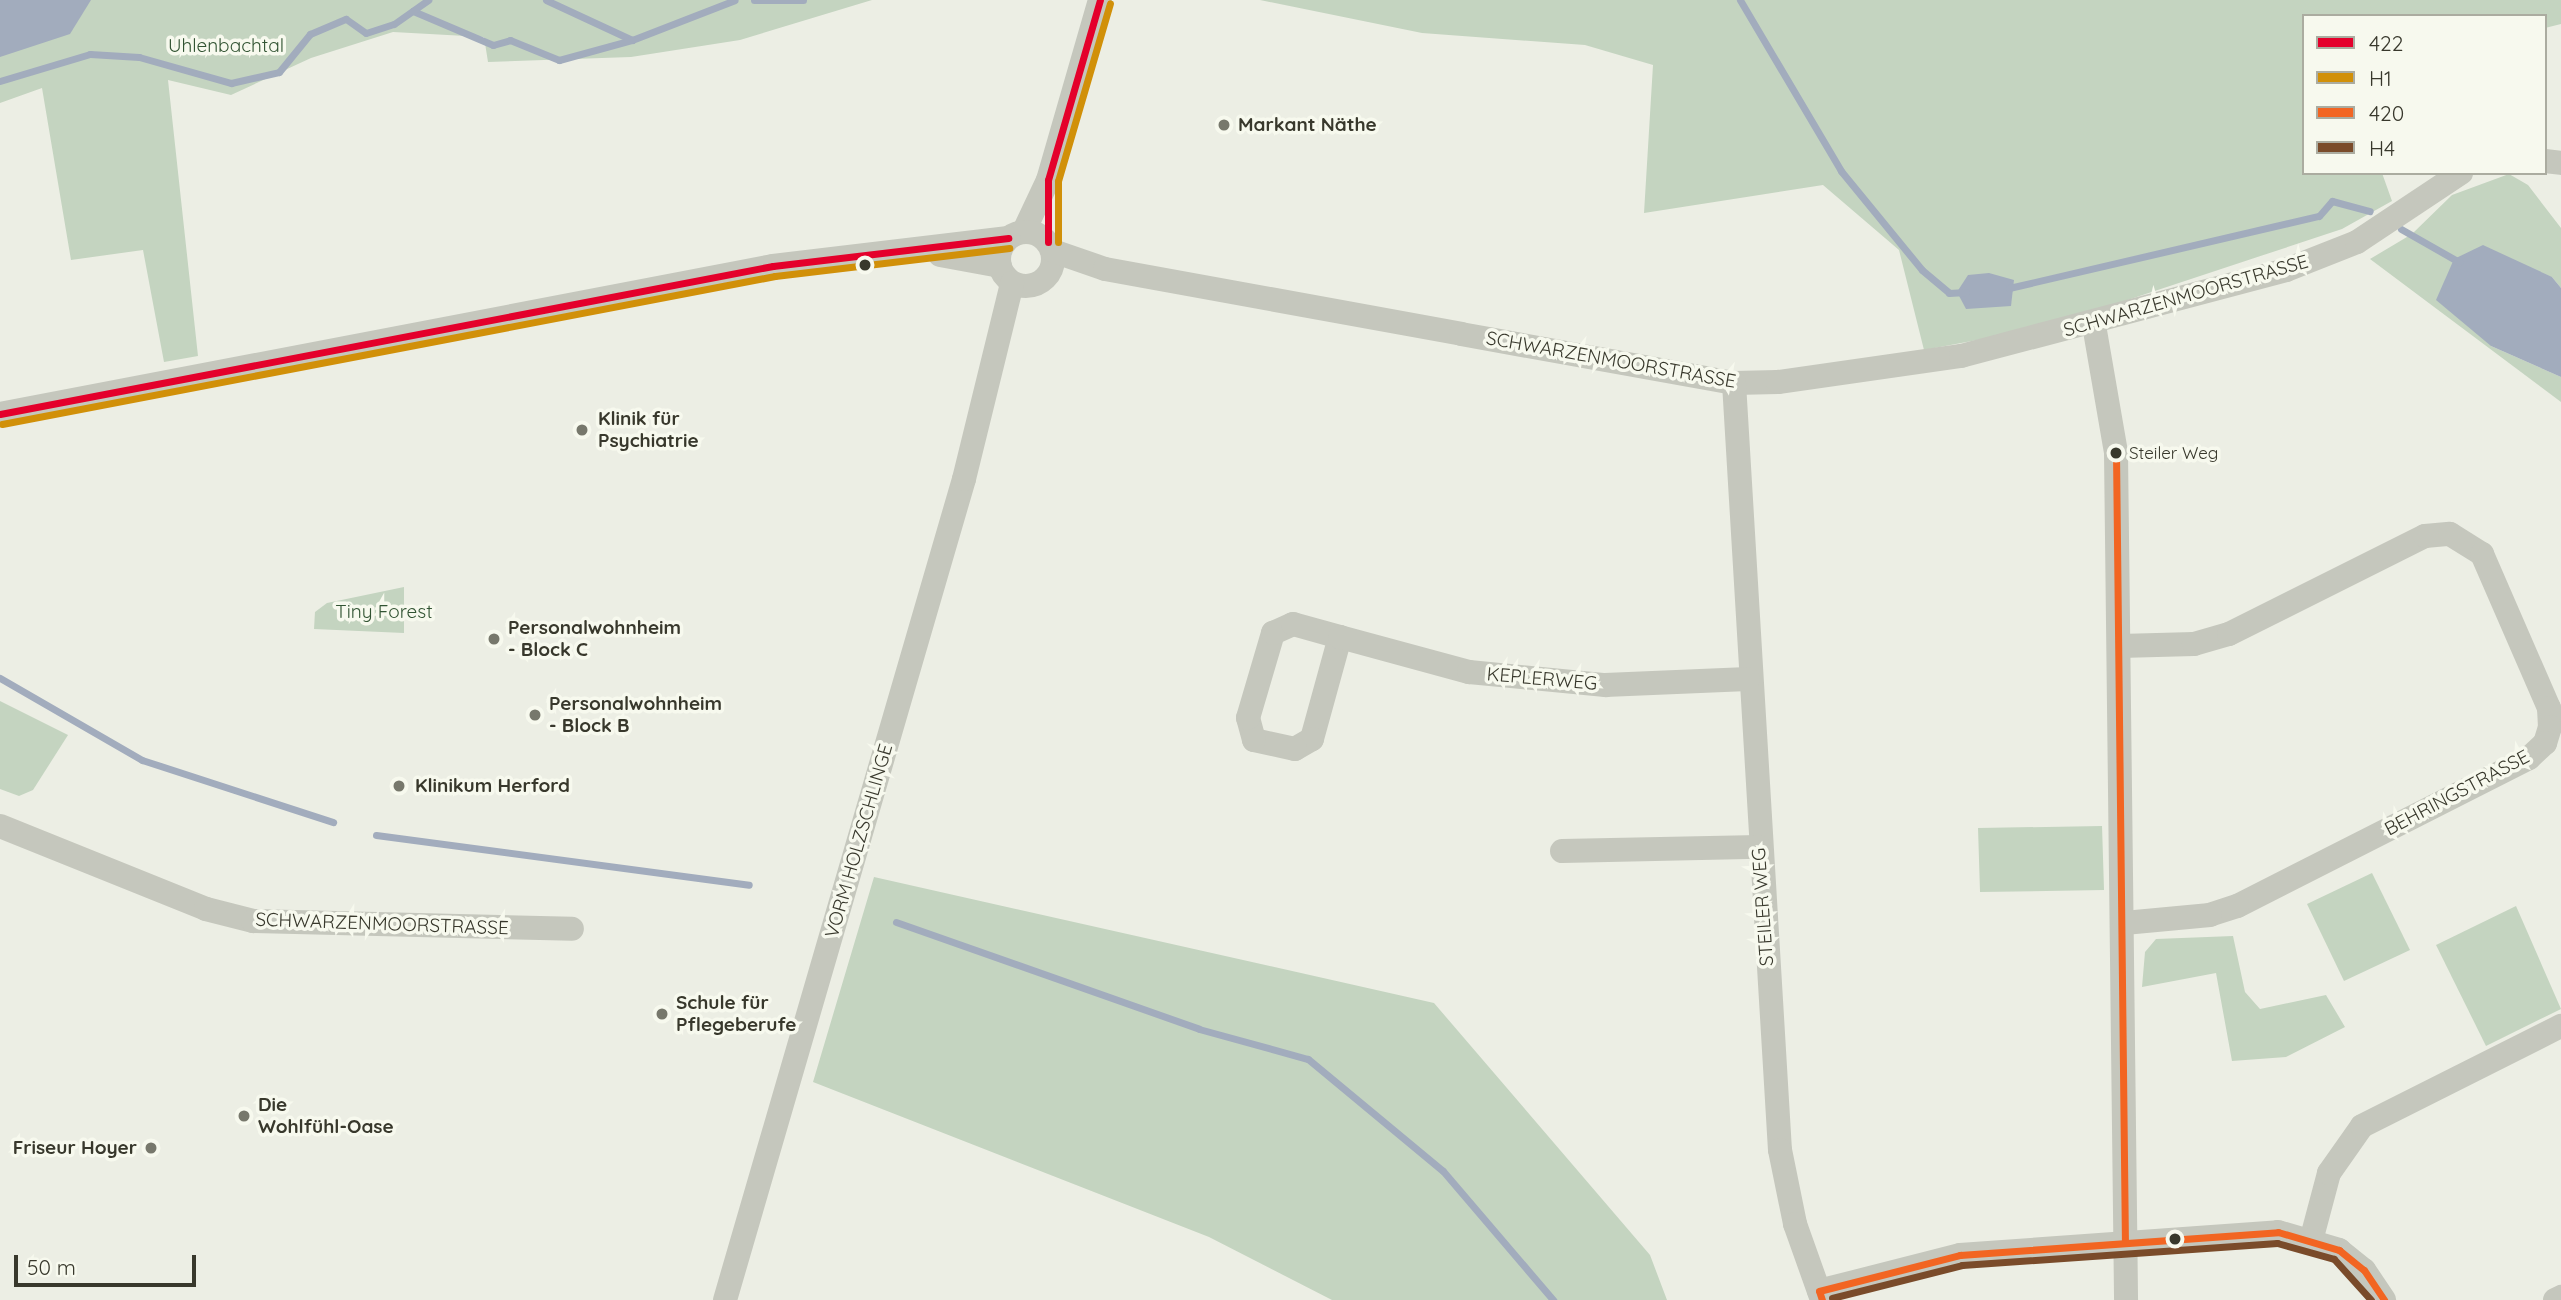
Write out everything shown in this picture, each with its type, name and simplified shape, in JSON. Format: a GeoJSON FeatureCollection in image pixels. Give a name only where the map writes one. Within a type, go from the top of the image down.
{"type":"FeatureCollection","features":[{"type":"Feature","properties":{"kind":"street"},"geometry":{"type":"LineString","coordinates":[[1006,275],[1016,235],[1048,180],[1100,0]]}},
{"type":"Feature","properties":{"kind":"street","name":"SCHWARZENMOORSTRASSE"},"geometry":{"type":"LineString","coordinates":[[926,253],[1006,275],[1048,262],[1105,269],[1734,383],[1890,369],[2094,325],[2286,270],[2346,246],[2458,175]]}},
{"type":"Feature","properties":{"kind":"street"},"geometry":{"type":"LineString","coordinates":[[1048,180],[1048,262]]}},
{"type":"Feature","properties":{"kind":"street","name":"SCHWARZENMOORSTRASSE"},"geometry":{"type":"LineString","coordinates":[[0,414],[773,266],[926,253],[1016,235],[1048,262]]}},
{"type":"Feature","properties":{"kind":"street","name":"VORM HOLZSCHLINGE"},"geometry":{"type":"LineString","coordinates":[[1002,341],[1048,262]]}},
{"type":"Feature","properties":{"kind":"street","name":"VORM HOLZSCHLINGE"},"geometry":{"type":"LineString","coordinates":[[725,1300],[1002,341],[1006,275]]}},
{"type":"Feature","properties":{"kind":"street"},"geometry":{"type":"LineString","coordinates":[[2094,325],[2116,453],[2124,923],[2126,1300]]}},
{"type":"Feature","properties":{"kind":"street","name":"STEILER WEG"},"geometry":{"type":"LineString","coordinates":[[1734,383],[1748,680],[1780,1150],[1795,1224],[1820,1295]]}},
{"type":"Feature","properties":{"kind":"street","name":"BEHRINGSTRASSE"},"geometry":{"type":"LineString","coordinates":[[2120,646],[2194,644],[2229,634],[2425,536],[2450,534],[2482,554],[2549,708],[2550,727],[2545,743],[2529,758],[2237,906],[2210,915],[2124,923]]}},
{"type":"Feature","properties":{"kind":"street","name":"KEPLERWEG"},"geometry":{"type":"LineString","coordinates":[[1340,637],[1312,739],[1295,749],[1254,740],[1248,718],[1273,632],[1293,624],[1469,672],[1605,685],[1748,680]]}},
{"type":"Feature","properties":{"kind":"street","name":"SCHWARZENMOORSTRASSE"},"geometry":{"type":"LineString","coordinates":[[0,826],[206,909],[253,921],[572,929]]}},
{"type":"Feature","properties":{"kind":"street"},"geometry":{"type":"LineString","coordinates":[[1562,851],[1759,847]]}},
{"type":"Feature","properties":{"kind":"street"},"geometry":{"type":"LineString","coordinates":[[2312,1237],[2329,1173],[2362,1126],[2561,1026]]}},
{"type":"Feature","properties":{"kind":"street"},"geometry":{"type":"LineString","coordinates":[[1820,1295],[1960,1255],[2244,1232],[2312,1237],[2364,1270],[2384,1300]]}},
{"type":"Feature","properties":{"kind":"street"},"geometry":{"type":"LineString","coordinates":[[2555,1300],[2561,1297]]}},
{"type":"Feature","properties":{"kind":"green space","name":"Uhlenbachtal"},"geometry":{"type":"Polygon","coordinates":[[[0,0],[872,0],[740,40],[631,57],[488,62],[484,37],[393,32],[311,58],[231,95],[168,80],[198,356],[164,362],[143,250],[71,260],[42,88],[0,103],[0,0]]]}},
{"type":"Feature","properties":{"kind":"green space"},"geometry":{"type":"Polygon","coordinates":[[[1260,0],[2561,0],[2561,24],[2547,28],[2547,14],[2302,14],[2302,175],[2383,175],[2392,201],[2342,229],[2046,327],[1924,350],[1899,250],[1823,185],[1644,213],[1653,65],[1585,45],[1422,33],[1260,0]]]}},
{"type":"Feature","properties":{"kind":"green space"},"geometry":{"type":"Polygon","coordinates":[[[2511,175],[2528,185],[2561,228],[2561,288],[2552,277],[2491,346],[2561,377],[2561,402],[2370,259],[2412,234],[2452,195],[2511,175]]]}},
{"type":"Feature","properties":{"kind":"green space","name":"Tiny Forest"},"geometry":{"type":"Polygon","coordinates":[[[404,587],[404,633],[314,629],[315,612],[327,603],[404,587]]]}},
{"type":"Feature","properties":{"kind":"green space"},"geometry":{"type":"Polygon","coordinates":[[[0,701],[68,735],[33,790],[19,796],[0,789],[0,701]]]}},
{"type":"Feature","properties":{"kind":"green space"},"geometry":{"type":"Polygon","coordinates":[[[2102,826],[2104,890],[1980,892],[1978,828],[2102,826]]]}},
{"type":"Feature","properties":{"kind":"green space"},"geometry":{"type":"Polygon","coordinates":[[[2372,873],[2410,950],[2344,981],[2307,904],[2372,873]]]}},
{"type":"Feature","properties":{"kind":"green space"},"geometry":{"type":"Polygon","coordinates":[[[874,877],[1434,1003],[1650,1255],[1667,1300],[1332,1300],[1209,1237],[813,1082],[874,877]]]}},
{"type":"Feature","properties":{"kind":"green space"},"geometry":{"type":"Polygon","coordinates":[[[2516,906],[2561,1009],[2486,1046],[2436,945],[2516,906]]]}},
{"type":"Feature","properties":{"kind":"green space"},"geometry":{"type":"Polygon","coordinates":[[[2233,936],[2245,992],[2260,1009],[2326,995],[2345,1027],[2286,1057],[2232,1061],[2216,973],[2142,987],[2145,952],[2156,939],[2233,936]]]}},
{"type":"Feature","properties":{"kind":"water"},"geometry":{"type":"Polygon","coordinates":[[[0,0],[91,0],[70,34],[0,57],[0,0]]]}},
{"type":"Feature","properties":{"kind":"water"},"geometry":{"type":"Polygon","coordinates":[[[2483,245],[2552,277],[2561,288],[2561,377],[2491,346],[2436,300],[2454,259],[2483,245]]]}},
{"type":"Feature","properties":{"kind":"water"},"geometry":{"type":"Polygon","coordinates":[[[1989,273],[2014,280],[2011,306],[1966,309],[1957,292],[1968,275],[1989,273]]]}},
{"type":"Feature","properties":{"kind":"waterway"},"geometry":{"type":"LineString","coordinates":[[0,81],[90,54],[139,57],[231,83],[279,72],[310,34],[346,19],[366,33],[394,24],[428,0]]}},
{"type":"Feature","properties":{"kind":"waterway"},"geometry":{"type":"LineString","coordinates":[[546,0],[632,40],[735,0]]}},
{"type":"Feature","properties":{"kind":"waterway"},"geometry":{"type":"LineString","coordinates":[[754,0],[803,0]]}},
{"type":"Feature","properties":{"kind":"waterway"},"geometry":{"type":"LineString","coordinates":[[1740,0],[1841,171],[1922,270],[1949,293],[1966,292]]}},
{"type":"Feature","properties":{"kind":"waterway"},"geometry":{"type":"LineString","coordinates":[[413,11],[493,45],[510,40],[559,60],[632,40]]}},
{"type":"Feature","properties":{"kind":"waterway"},"geometry":{"type":"LineString","coordinates":[[2009,288],[2319,216],[2332,201],[2370,211]]}},
{"type":"Feature","properties":{"kind":"waterway"},"geometry":{"type":"LineString","coordinates":[[2401,229],[2459,262]]}},
{"type":"Feature","properties":{"kind":"waterway"},"geometry":{"type":"LineString","coordinates":[[0,678],[142,760],[333,822]]}},
{"type":"Feature","properties":{"kind":"waterway"},"geometry":{"type":"LineString","coordinates":[[376,835],[749,885]]}},
{"type":"Feature","properties":{"kind":"waterway"},"geometry":{"type":"LineString","coordinates":[[896,922],[1199,1029],[1308,1059],[1443,1171],[1553,1300]]}},
{"type":"Feature","properties":{"kind":"transit line","name":"422"},"geometry":{"type":"LineString","coordinates":[[1048,242],[1048,180],[1100,0]]}},
{"type":"Feature","properties":{"kind":"transit line","name":"H1"},"geometry":{"type":"LineString","coordinates":[[1058,242],[1058,181],[1110,3]]}},
{"type":"Feature","properties":{"kind":"transit line","name":"422"},"geometry":{"type":"LineString","coordinates":[[0,414],[773,266],[1008,238]]}},
{"type":"Feature","properties":{"kind":"transit line","name":"H1"},"geometry":{"type":"LineString","coordinates":[[2,424],[775,276],[1009,248]]}},
{"type":"Feature","properties":{"kind":"transit line","name":"420"},"geometry":{"type":"LineString","coordinates":[[2116,453],[2125,1243]]}},
{"type":"Feature","properties":{"kind":"transit line","name":"420"},"geometry":{"type":"LineString","coordinates":[[1822,1300],[1819,1291],[1960,1255],[2278,1232],[2339,1250],[2364,1270],[2384,1300]]}},
{"type":"Feature","properties":{"kind":"transit line","name":"H4"},"geometry":{"type":"LineString","coordinates":[[1832,1298],[1962,1265],[2277,1243],[2334,1259],[2371,1300]]}},
{"type":"Feature","properties":{"kind":"place","name":"Markant Näthe"},"geometry":{"type":"Point","coordinates":[1224,125]}},
{"type":"Feature","properties":{"kind":"place","name":"Klinik für Psychiatrie"},"geometry":{"type":"Point","coordinates":[582,430]}},
{"type":"Feature","properties":{"kind":"place","name":"Steiler Weg"},"geometry":{"type":"Point","coordinates":[2116,453]}},
{"type":"Feature","properties":{"kind":"place","name":"Personalwohnheim - Block C"},"geometry":{"type":"Point","coordinates":[494,639]}},
{"type":"Feature","properties":{"kind":"place","name":"Personalwohnheim - Block B"},"geometry":{"type":"Point","coordinates":[535,715]}},
{"type":"Feature","properties":{"kind":"place","name":"Klinikum Herford"},"geometry":{"type":"Point","coordinates":[399,786]}},
{"type":"Feature","properties":{"kind":"place","name":"Schule für Pflegeberufe"},"geometry":{"type":"Point","coordinates":[662,1014]}},
{"type":"Feature","properties":{"kind":"place","name":"Die Wohlfühl-Oase"},"geometry":{"type":"Point","coordinates":[244,1116]}},
{"type":"Feature","properties":{"kind":"place","name":"Friseur Hoyer"},"geometry":{"type":"Point","coordinates":[151,1148]}}]}
